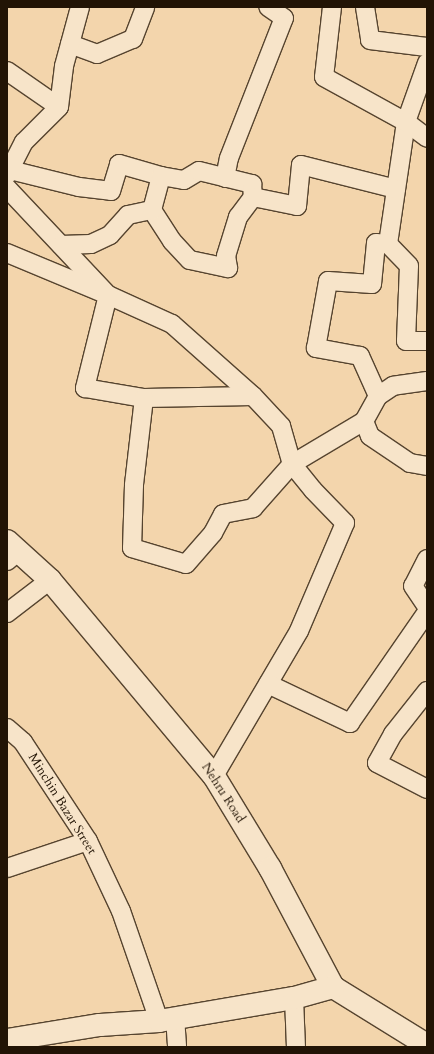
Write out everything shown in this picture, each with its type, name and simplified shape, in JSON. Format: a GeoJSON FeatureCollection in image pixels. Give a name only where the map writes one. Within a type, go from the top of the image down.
{"type":"FeatureCollection","features":[{"type":"Feature","properties":{"kind":"street"},"geometry":{"type":"LineString","coordinates":[[80,7],[70,44],[59,107],[24,142],[8,173],[79,187],[111,191],[119,164],[161,176],[184,180],[199,171],[252,184],[253,197],[238,217],[226,256],[228,268],[190,260],[172,241],[152,210],[161,176]]}},
{"type":"Feature","properties":{"kind":"street"},"geometry":{"type":"LineString","coordinates":[[70,44],[97,54],[133,39],[145,7]]}},
{"type":"Feature","properties":{"kind":"street"},"geometry":{"type":"LineString","coordinates":[[225,178],[229,158],[284,18],[268,7]]}},
{"type":"Feature","properties":{"kind":"street"},"geometry":{"type":"LineString","coordinates":[[332,7],[324,77],[406,122],[427,138]]}},
{"type":"Feature","properties":{"kind":"street"},"geometry":{"type":"LineString","coordinates":[[365,7],[370,40],[427,47]]}},
{"type":"Feature","properties":{"kind":"street"},"geometry":{"type":"LineString","coordinates":[[388,244],[406,122],[427,63]]}},
{"type":"Feature","properties":{"kind":"street"},"geometry":{"type":"LineString","coordinates":[[7,71],[59,107]]}},
{"type":"Feature","properties":{"kind":"street"},"geometry":{"type":"LineString","coordinates":[[253,197],[297,206],[301,165],[396,189]]}},
{"type":"Feature","properties":{"kind":"street"},"geometry":{"type":"LineString","coordinates":[[7,188],[108,295]]}},
{"type":"Feature","properties":{"kind":"street"},"geometry":{"type":"LineString","coordinates":[[61,245],[91,244],[110,235],[128,215],[152,210]]}},
{"type":"Feature","properties":{"kind":"street"},"geometry":{"type":"LineString","coordinates":[[378,396],[360,356],[316,348],[328,281],[372,284],[376,243],[388,244],[409,266],[406,341],[427,341]]}},
{"type":"Feature","properties":{"kind":"street"},"geometry":{"type":"LineString","coordinates":[[7,253],[108,295],[172,324],[253,396],[281,426],[292,464],[313,490],[345,522],[299,631],[214,776]]}},
{"type":"Feature","properties":{"kind":"street"},"geometry":{"type":"LineString","coordinates":[[108,295],[85,388],[144,398],[253,396]]}},
{"type":"Feature","properties":{"kind":"street"},"geometry":{"type":"LineString","coordinates":[[144,398],[134,485],[132,548],[186,564],[213,533],[223,514],[253,508],[292,464],[364,421],[378,396],[393,386],[427,381]]}},
{"type":"Feature","properties":{"kind":"street"},"geometry":{"type":"LineString","coordinates":[[364,421],[370,436],[410,463],[427,466]]}},
{"type":"Feature","properties":{"kind":"street","name":"Nehru Road"},"geometry":{"type":"LineString","coordinates":[[11,551],[50,580],[214,776],[270,868],[333,987]]}},
{"type":"Feature","properties":{"kind":"street"},"geometry":{"type":"LineString","coordinates":[[427,558],[413,586],[427,607]]}},
{"type":"Feature","properties":{"kind":"street"},"geometry":{"type":"LineString","coordinates":[[7,613],[50,580]]}},
{"type":"Feature","properties":{"kind":"street"},"geometry":{"type":"LineString","coordinates":[[268,684],[350,723],[427,612]]}},
{"type":"Feature","properties":{"kind":"street"},"geometry":{"type":"LineString","coordinates":[[427,691],[393,734],[377,763],[427,789]]}},
{"type":"Feature","properties":{"kind":"street","name":"Minchin Bazar Street"},"geometry":{"type":"LineString","coordinates":[[7,728],[23,742],[88,841],[121,911],[167,1019],[177,1047]]}},
{"type":"Feature","properties":{"kind":"street"},"geometry":{"type":"LineString","coordinates":[[7,868],[88,841]]}},
{"type":"Feature","properties":{"kind":"street"},"geometry":{"type":"LineString","coordinates":[[7,1040],[100,1025],[167,1019],[294,998],[333,987],[427,1045]]}},
{"type":"Feature","properties":{"kind":"street"},"geometry":{"type":"LineString","coordinates":[[294,998],[296,1047]]}}]}
